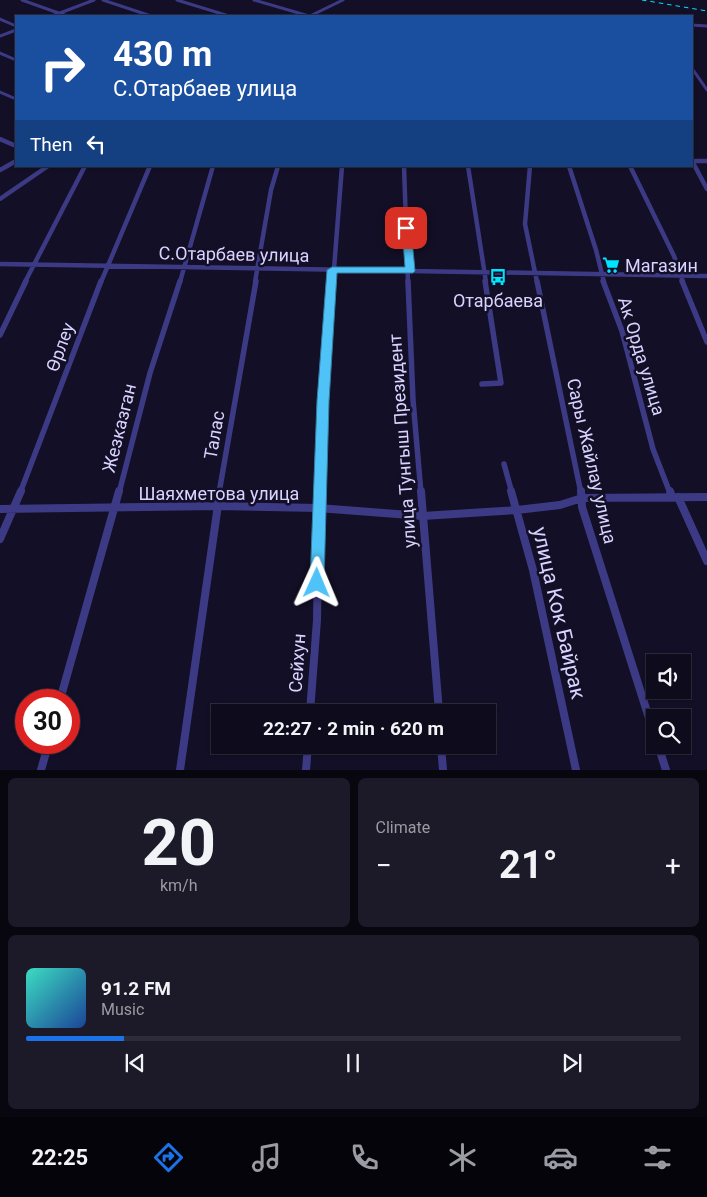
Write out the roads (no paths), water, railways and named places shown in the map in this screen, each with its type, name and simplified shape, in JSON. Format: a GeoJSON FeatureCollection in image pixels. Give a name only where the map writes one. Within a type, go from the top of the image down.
{"type":"FeatureCollection","features":[{"type":"Feature","properties":{"kind":"street"},"geometry":{"type":"LineString","coordinates":[[22,0],[63,15]]}},
{"type":"Feature","properties":{"kind":"street"},"geometry":{"type":"LineString","coordinates":[[56,15],[94,0]]}},
{"type":"Feature","properties":{"kind":"street"},"geometry":{"type":"LineString","coordinates":[[103,0],[148,15]]}},
{"type":"Feature","properties":{"kind":"street"},"geometry":{"type":"LineString","coordinates":[[177,0],[227,15]]}},
{"type":"Feature","properties":{"kind":"street"},"geometry":{"type":"LineString","coordinates":[[254,0],[306,15]]}},
{"type":"Feature","properties":{"kind":"street"},"geometry":{"type":"LineString","coordinates":[[329,0],[338,2]]}},
{"type":"Feature","properties":{"kind":"street"},"geometry":{"type":"LineString","coordinates":[[311,15],[342,0]]}},
{"type":"Feature","properties":{"kind":"street"},"geometry":{"type":"LineString","coordinates":[[0,19],[15,27]]}},
{"type":"Feature","properties":{"kind":"street"},"geometry":{"type":"LineString","coordinates":[[693,25],[707,26]]}},
{"type":"Feature","properties":{"kind":"street"},"geometry":{"type":"LineString","coordinates":[[0,36],[15,28]]}},
{"type":"Feature","properties":{"kind":"street"},"geometry":{"type":"LineString","coordinates":[[0,53],[15,60]]}},
{"type":"Feature","properties":{"kind":"street"},"geometry":{"type":"LineString","coordinates":[[693,70],[707,90]]}},
{"type":"Feature","properties":{"kind":"street"},"geometry":{"type":"LineString","coordinates":[[0,92],[15,99]]}},
{"type":"Feature","properties":{"kind":"street"},"geometry":{"type":"LineString","coordinates":[[0,139],[15,146]]}},
{"type":"Feature","properties":{"kind":"street"},"geometry":{"type":"LineString","coordinates":[[693,160],[707,161]]}},
{"type":"Feature","properties":{"kind":"street"},"geometry":{"type":"LineString","coordinates":[[0,170],[15,162]]}},
{"type":"Feature","properties":{"kind":"street"},"geometry":{"type":"LineString","coordinates":[[693,162],[707,189]]}},
{"type":"Feature","properties":{"kind":"street"},"geometry":{"type":"LineString","coordinates":[[0,199],[48,167]]}},
{"type":"Feature","properties":{"kind":"street"},"geometry":{"type":"LineString","coordinates":[[0,335],[9,313],[84,167]]}},
{"type":"Feature","properties":{"kind":"street","name":"Өрлеу"},"geometry":{"type":"LineString","coordinates":[[0,539],[14,509],[92,303],[150,167]]}},
{"type":"Feature","properties":{"kind":"street","name":"Жезказган"},"geometry":{"type":"LineString","coordinates":[[63,689],[115,508],[150,373],[214,167]]}},
{"type":"Feature","properties":{"kind":"street","name":"Талас"},"geometry":{"type":"LineString","coordinates":[[180,770],[217,506],[271,190],[278,167]]}},
{"type":"Feature","properties":{"kind":"street","name":"Сейхун"},"geometry":{"type":"LineString","coordinates":[[311,704],[317,620],[318,508],[323,401],[332,270],[342,167]]}},
{"type":"Feature","properties":{"kind":"street","name":"улица Тунгыш Президент"},"geometry":{"type":"LineString","coordinates":[[404,167],[410,271],[409,300],[414,400],[437,704]]}},
{"type":"Feature","properties":{"kind":"street"},"geometry":{"type":"LineString","coordinates":[[468,167],[501,382],[482,384]]}},
{"type":"Feature","properties":{"kind":"street","name":"Сары Жайлау улица"},"geometry":{"type":"LineString","coordinates":[[530,167],[525,210],[529,246],[545,314],[556,379],[585,516],[646,709]]}},
{"type":"Feature","properties":{"kind":"street","name":"Ак Орда улица"},"geometry":{"type":"LineString","coordinates":[[569,167],[596,250],[601,275],[622,331],[654,449],[707,562]]}},
{"type":"Feature","properties":{"kind":"street"},"geometry":{"type":"LineString","coordinates":[[630,167],[670,249],[690,306],[707,342]]}},
{"type":"Feature","properties":{"kind":"street","name":"С.Отарбаев улица"},"geometry":{"type":"LineString","coordinates":[[0,264],[707,276]]}},
{"type":"Feature","properties":{"kind":"street","name":"улица Кок Байрак"},"geometry":{"type":"LineString","coordinates":[[504,464],[533,570],[576,770]]}},
{"type":"Feature","properties":{"kind":"street","name":"Шаяхметова улица"},"geometry":{"type":"LineString","coordinates":[[0,509],[217,506],[318,508],[423,516],[517,510],[560,505],[582,498],[707,497]]}},
{"type":"Feature","properties":{"kind":"street"},"geometry":{"type":"LineString","coordinates":[[41,770],[46,754]]}},
{"type":"Feature","properties":{"kind":"street"},"geometry":{"type":"LineString","coordinates":[[306,770],[307,754]]}},
{"type":"Feature","properties":{"kind":"street"},"geometry":{"type":"LineString","coordinates":[[442,754],[443,770]]}},
{"type":"Feature","properties":{"kind":"street"},"geometry":{"type":"LineString","coordinates":[[661,754],[666,770]]}},
{"type":"Feature","properties":{"kind":"railway"},"geometry":{"type":"LineString","coordinates":[[642,0],[707,11]]}},
{"type":"Feature","properties":{"kind":"place","name":"Магазин"},"geometry":{"type":"Point","coordinates":[611,265]}},
{"type":"Feature","properties":{"kind":"place","name":"Отарбаева"},"geometry":{"type":"Point","coordinates":[498,277]}}]}
